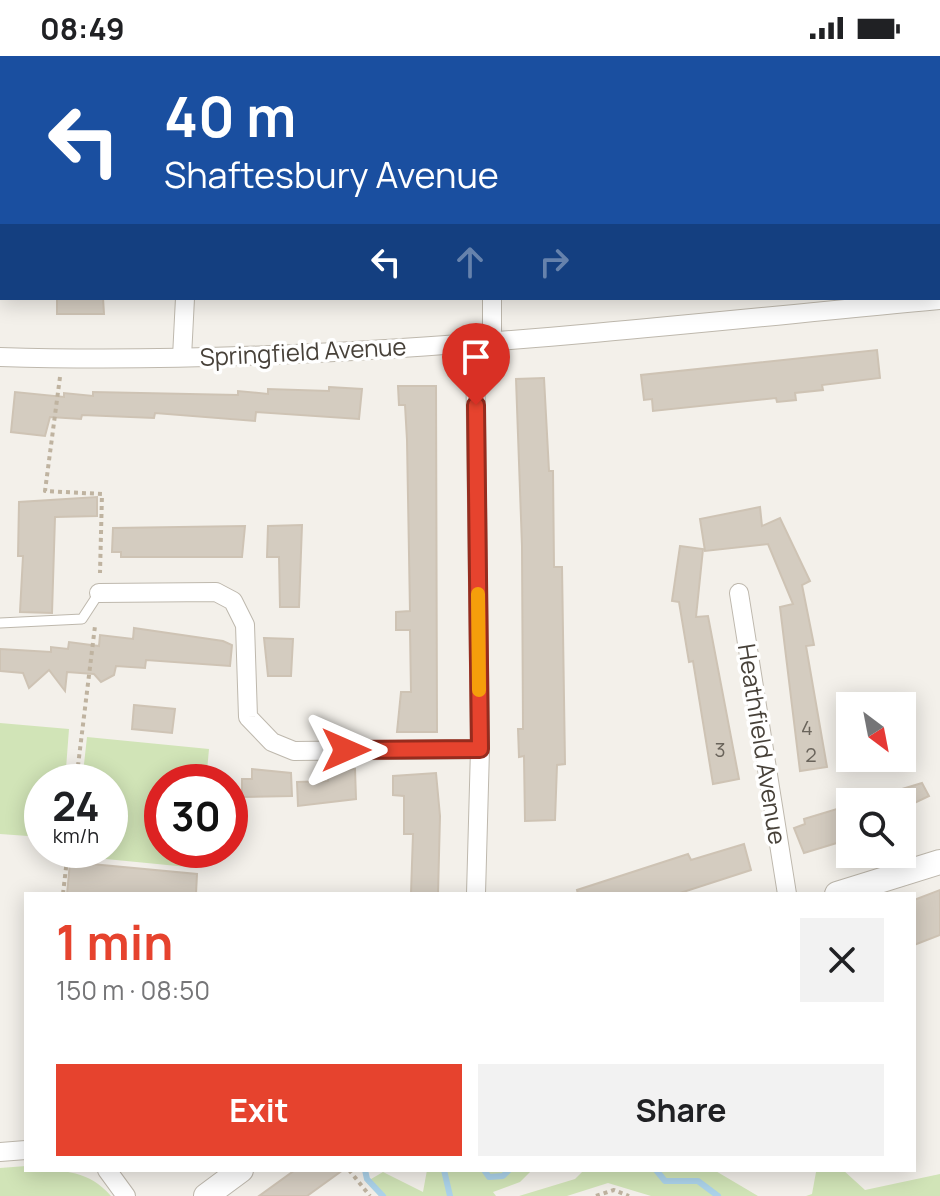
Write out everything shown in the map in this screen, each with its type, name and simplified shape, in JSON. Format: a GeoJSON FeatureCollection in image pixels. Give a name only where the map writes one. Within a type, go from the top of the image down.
{"type":"FeatureCollection","features":[{"type":"Feature","properties":{"kind":"street"},"geometry":{"type":"LineString","coordinates":[[182,357],[185,300]]}},
{"type":"Feature","properties":{"kind":"street"},"geometry":{"type":"LineString","coordinates":[[476,892],[484,342],[492,300]]}},
{"type":"Feature","properties":{"kind":"street","name":"Springfield Avenue"},"geometry":{"type":"LineString","coordinates":[[0,357],[182,357],[484,342],[940,300]]}},
{"type":"Feature","properties":{"kind":"street"},"geometry":{"type":"LineString","coordinates":[[99,593],[216,592],[233,601],[245,625],[248,717],[272,742],[294,751],[480,749]]}},
{"type":"Feature","properties":{"kind":"street","name":"Heathfield Avenue"},"geometry":{"type":"LineString","coordinates":[[739,593],[787,892]]}},
{"type":"Feature","properties":{"kind":"street"},"geometry":{"type":"LineString","coordinates":[[843,892],[940,862]]}},
{"type":"Feature","properties":{"kind":"street"},"geometry":{"type":"LineString","coordinates":[[0,1152],[24,1150]]}},
{"type":"Feature","properties":{"kind":"street"},"geometry":{"type":"LineString","coordinates":[[108,1172],[126,1196]]}},
{"type":"Feature","properties":{"kind":"street"},"geometry":{"type":"LineString","coordinates":[[215,1186],[238,1172]]}},
{"type":"Feature","properties":{"kind":"lane"},"geometry":{"type":"LineString","coordinates":[[0,623],[82,619],[99,593]]}},
{"type":"Feature","properties":{"kind":"path"},"geometry":{"type":"LineString","coordinates":[[62,359],[45,491],[102,494],[99,593],[78,764]]}},
{"type":"Feature","properties":{"kind":"path"},"geometry":{"type":"LineString","coordinates":[[63,892],[66,868]]}},
{"type":"Feature","properties":{"kind":"path"},"geometry":{"type":"LineString","coordinates":[[351,1172],[370,1196]]}},
{"type":"Feature","properties":{"kind":"path"},"geometry":{"type":"LineString","coordinates":[[596,1196],[614,1190],[629,1196]]}},
{"type":"Feature","properties":{"kind":"green space"},"geometry":{"type":"Polygon","coordinates":[[[0,723],[69,729],[66,764],[24,764],[24,836],[0,834],[0,723]]]}},
{"type":"Feature","properties":{"kind":"green space"},"geometry":{"type":"Polygon","coordinates":[[[87,737],[209,749],[208,764],[144,764],[144,863],[128,861],[128,764],[84,764],[87,737]]]}},
{"type":"Feature","properties":{"kind":"green space"},"geometry":{"type":"Polygon","coordinates":[[[24,1166],[24,1172],[73,1173],[93,1181],[111,1196],[0,1196],[0,1168],[24,1166]]]}},
{"type":"Feature","properties":{"kind":"green space"},"geometry":{"type":"Polygon","coordinates":[[[383,1172],[423,1192],[427,1172],[530,1172],[520,1182],[493,1192],[496,1196],[379,1196],[366,1182],[383,1172]]]}},
{"type":"Feature","properties":{"kind":"green space"},"geometry":{"type":"Polygon","coordinates":[[[582,1172],[717,1172],[758,1196],[651,1196],[608,1183],[567,1196],[519,1196],[575,1179],[582,1172]]]}},
{"type":"Feature","properties":{"kind":"green space"},"geometry":{"type":"Polygon","coordinates":[[[816,1172],[845,1172],[865,1190],[940,1174],[940,1196],[806,1196],[812,1194],[816,1172]]]}},
{"type":"Feature","properties":{"kind":"building"},"geometry":{"type":"Polygon","coordinates":[[[57,300],[103,300],[104,314],[57,314],[57,300]]]}},
{"type":"Feature","properties":{"kind":"building"},"geometry":{"type":"Polygon","coordinates":[[[877,350],[880,378],[822,385],[823,390],[795,393],[796,400],[777,402],[776,398],[653,411],[652,399],[644,400],[641,375],[877,350]]]}},
{"type":"Feature","properties":{"kind":"building"},"geometry":{"type":"Polygon","coordinates":[[[544,378],[549,471],[553,471],[554,567],[562,567],[565,764],[557,765],[555,820],[525,821],[524,756],[519,757],[518,729],[523,729],[522,546],[516,379],[544,378]]]}},
{"type":"Feature","properties":{"kind":"building"},"geometry":{"type":"Polygon","coordinates":[[[398,386],[436,386],[437,732],[397,732],[401,692],[411,692],[410,630],[396,630],[396,612],[410,611],[407,440],[405,405],[399,405],[398,386]]]}},
{"type":"Feature","properties":{"kind":"building"},"geometry":{"type":"Polygon","coordinates":[[[329,387],[362,389],[359,419],[256,412],[255,421],[155,413],[154,418],[82,415],[81,419],[50,417],[45,436],[11,432],[15,392],[64,397],[64,393],[93,396],[93,392],[238,395],[238,391],[268,394],[268,389],[329,391],[329,387]]]}},
{"type":"Feature","properties":{"kind":"building"},"geometry":{"type":"Polygon","coordinates":[[[97,497],[97,516],[55,517],[52,613],[20,612],[23,556],[18,556],[19,502],[97,497]]]}},
{"type":"Feature","properties":{"kind":"building"},"geometry":{"type":"Polygon","coordinates":[[[760,507],[762,526],[780,518],[810,581],[802,585],[814,645],[806,646],[827,767],[800,771],[780,607],[793,604],[768,544],[705,551],[700,519],[760,507]]]}},
{"type":"Feature","properties":{"kind":"building"},"geometry":{"type":"Polygon","coordinates":[[[302,525],[299,607],[280,607],[279,557],[267,557],[268,526],[302,525]]]}},
{"type":"Feature","properties":{"kind":"building"},"geometry":{"type":"Polygon","coordinates":[[[245,526],[242,557],[121,557],[121,552],[112,552],[113,528],[245,526]]]}},
{"type":"Feature","properties":{"kind":"building"},"geometry":{"type":"Polygon","coordinates":[[[680,546],[703,549],[696,617],[708,616],[739,779],[713,784],[693,661],[689,662],[679,602],[672,601],[680,546]]]}},
{"type":"Feature","properties":{"kind":"building"},"geometry":{"type":"Polygon","coordinates":[[[134,628],[223,641],[232,645],[230,666],[146,660],[145,668],[116,666],[114,675],[101,682],[94,674],[67,672],[65,691],[49,670],[29,688],[23,673],[0,671],[0,649],[51,652],[51,647],[68,649],[69,642],[99,646],[100,635],[133,639],[134,628]]]}},
{"type":"Feature","properties":{"kind":"building"},"geometry":{"type":"Polygon","coordinates":[[[264,638],[293,639],[291,676],[268,676],[264,638]]]}},
{"type":"Feature","properties":{"kind":"building"},"geometry":{"type":"Polygon","coordinates":[[[134,705],[175,709],[172,733],[132,729],[134,705]]]}},
{"type":"Feature","properties":{"kind":"building"},"geometry":{"type":"Polygon","coordinates":[[[252,769],[291,773],[292,796],[248,797],[248,779],[252,779],[252,769]]]}},
{"type":"Feature","properties":{"kind":"building"},"geometry":{"type":"Polygon","coordinates":[[[355,769],[356,799],[298,806],[297,782],[328,781],[328,770],[355,769]]]}},
{"type":"Feature","properties":{"kind":"building"},"geometry":{"type":"Polygon","coordinates":[[[436,773],[440,816],[438,892],[411,892],[413,834],[404,834],[404,796],[393,795],[393,776],[436,773]]]}},
{"type":"Feature","properties":{"kind":"building"},"geometry":{"type":"Polygon","coordinates":[[[922,783],[929,796],[916,802],[916,788],[905,788],[922,783]]]}},
{"type":"Feature","properties":{"kind":"building"},"geometry":{"type":"Polygon","coordinates":[[[836,809],[836,843],[804,853],[794,828],[805,824],[804,819],[836,809]]]}},
{"type":"Feature","properties":{"kind":"building"},"geometry":{"type":"Polygon","coordinates":[[[744,844],[751,870],[683,892],[578,892],[688,854],[691,860],[744,844]]]}},
{"type":"Feature","properties":{"kind":"building"},"geometry":{"type":"Polygon","coordinates":[[[128,867],[197,874],[196,892],[67,892],[69,868],[128,867]]]}},
{"type":"Feature","properties":{"kind":"building"},"geometry":{"type":"Polygon","coordinates":[[[940,890],[940,935],[916,944],[916,899],[940,890]]]}},
{"type":"Feature","properties":{"kind":"building"},"geometry":{"type":"Polygon","coordinates":[[[292,1172],[340,1172],[307,1196],[259,1196],[292,1172]]]}},
{"type":"Feature","properties":{"kind":"waterway"},"geometry":{"type":"LineString","coordinates":[[365,1172],[367,1179],[383,1196]]}},
{"type":"Feature","properties":{"kind":"waterway"},"geometry":{"type":"LineString","coordinates":[[444,1172],[450,1196]]}},
{"type":"Feature","properties":{"kind":"waterway"},"geometry":{"type":"LineString","coordinates":[[485,1172],[489,1177],[503,1176],[507,1172]]}},
{"type":"Feature","properties":{"kind":"waterway"},"geometry":{"type":"LineString","coordinates":[[658,1172],[665,1181],[698,1181],[718,1196]]}},
{"type":"Feature","properties":{"kind":"slow traffic"},"geometry":{"type":"LineString","coordinates":[[478,594],[479,690]]}},
{"type":"Feature","properties":{"kind":"route"},"geometry":{"type":"LineString","coordinates":[[346,750],[480,749],[476,405]]}}]}
